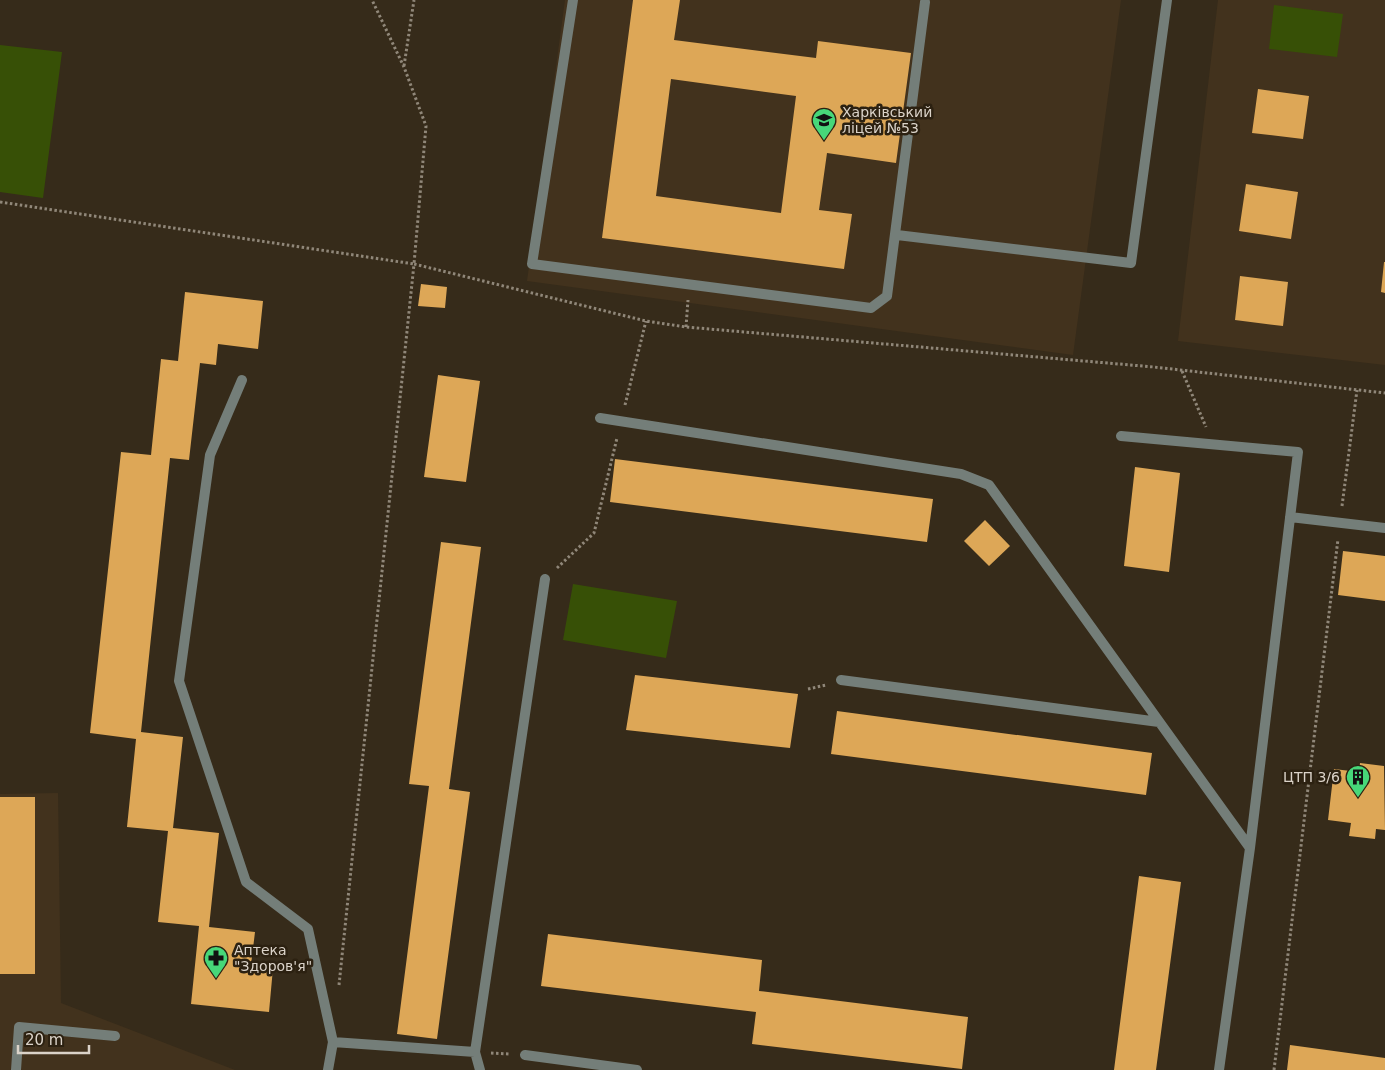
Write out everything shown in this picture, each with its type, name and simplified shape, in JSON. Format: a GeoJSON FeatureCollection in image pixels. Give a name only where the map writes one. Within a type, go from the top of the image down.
{"type":"FeatureCollection","features":[{"type":"Feature","properties":{"kind":"lane"},"geometry":{"type":"LineString","coordinates":[[573,0],[532,264],[871,308],[887,296],[897,235],[925,2]]}},
{"type":"Feature","properties":{"kind":"lane"},"geometry":{"type":"LineString","coordinates":[[897,235],[1131,263],[1167,0]]}},
{"type":"Feature","properties":{"kind":"lane"},"geometry":{"type":"LineString","coordinates":[[242,380],[210,455],[179,681],[246,882],[308,929],[333,1042],[328,1070]]}},
{"type":"Feature","properties":{"kind":"lane"},"geometry":{"type":"LineString","coordinates":[[600,418],[961,474],[989,485],[1250,848]]}},
{"type":"Feature","properties":{"kind":"lane"},"geometry":{"type":"LineString","coordinates":[[1121,436],[1298,452],[1250,848],[1219,1070]]}},
{"type":"Feature","properties":{"kind":"lane"},"geometry":{"type":"LineString","coordinates":[[1290,517],[1385,528]]}},
{"type":"Feature","properties":{"kind":"lane"},"geometry":{"type":"LineString","coordinates":[[480,1070],[475,1052],[545,578]]}},
{"type":"Feature","properties":{"kind":"lane"},"geometry":{"type":"LineString","coordinates":[[841,680],[1159,722]]}},
{"type":"Feature","properties":{"kind":"lane"},"geometry":{"type":"LineString","coordinates":[[16,1070],[19,1028],[115,1036]]}},
{"type":"Feature","properties":{"kind":"lane"},"geometry":{"type":"LineString","coordinates":[[333,1042],[475,1052]]}},
{"type":"Feature","properties":{"kind":"lane"},"geometry":{"type":"LineString","coordinates":[[525,1055],[637,1070]]}},
{"type":"Feature","properties":{"kind":"path"},"geometry":{"type":"LineString","coordinates":[[338,993],[414,264],[426,126],[404,67],[372,0]]}},
{"type":"Feature","properties":{"kind":"path"},"geometry":{"type":"LineString","coordinates":[[404,67],[414,0]]}},
{"type":"Feature","properties":{"kind":"path"},"geometry":{"type":"LineString","coordinates":[[0,202],[414,264],[646,320],[686,327],[1181,370],[1385,393]]}},
{"type":"Feature","properties":{"kind":"path"},"geometry":{"type":"LineString","coordinates":[[686,327],[688,285]]}},
{"type":"Feature","properties":{"kind":"path"},"geometry":{"type":"LineString","coordinates":[[545,578],[594,533],[646,320]]}},
{"type":"Feature","properties":{"kind":"path"},"geometry":{"type":"LineString","coordinates":[[1181,370],[1214,444]]}},
{"type":"Feature","properties":{"kind":"path"},"geometry":{"type":"LineString","coordinates":[[1274,1070],[1357,390]]}},
{"type":"Feature","properties":{"kind":"path"},"geometry":{"type":"LineString","coordinates":[[475,1052],[525,1055]]}},
{"type":"Feature","properties":{"kind":"shaded area","name":"Харківський ліцей №53"},"geometry":{"type":"Polygon","coordinates":[[[565,0],[1121,0],[1073,355],[527,281],[565,0]]]}},
{"type":"Feature","properties":{"kind":"shaded area"},"geometry":{"type":"Polygon","coordinates":[[[1218,0],[1385,0],[1385,365],[1178,341],[1218,0]]]}},
{"type":"Feature","properties":{"kind":"shaded area"},"geometry":{"type":"Polygon","coordinates":[[[58,793],[61,1003],[235,1070],[0,1070],[0,794],[58,793]]]}},
{"type":"Feature","properties":{"kind":"green space"},"geometry":{"type":"Polygon","coordinates":[[[1274,5],[1343,14],[1337,57],[1269,49],[1274,5]]]}},
{"type":"Feature","properties":{"kind":"green space"},"geometry":{"type":"Polygon","coordinates":[[[0,45],[62,52],[43,198],[0,192],[0,45]]]}},
{"type":"Feature","properties":{"kind":"green space"},"geometry":{"type":"Polygon","coordinates":[[[573,584],[677,601],[666,658],[563,640],[573,584]]]}},
{"type":"Feature","properties":{"kind":"building"},"geometry":{"type":"Polygon","coordinates":[[[633,0],[680,0],[674,40],[816,58],[818,41],[911,53],[896,163],[827,153],[819,210],[852,214],[844,269],[602,238],[633,0]],[[671,79],[656,196],[781,213],[796,96],[671,79]]]}},
{"type":"Feature","properties":{"kind":"building"},"geometry":{"type":"Polygon","coordinates":[[[1258,89],[1309,96],[1303,139],[1252,133],[1258,89]]]}},
{"type":"Feature","properties":{"kind":"building"},"geometry":{"type":"Polygon","coordinates":[[[1246,184],[1298,192],[1291,239],[1239,231],[1246,184]]]}},
{"type":"Feature","properties":{"kind":"building"},"geometry":{"type":"Polygon","coordinates":[[[1385,262],[1385,293],[1381,292],[1385,262]]]}},
{"type":"Feature","properties":{"kind":"building"},"geometry":{"type":"Polygon","coordinates":[[[1240,276],[1288,282],[1283,326],[1235,320],[1240,276]]]}},
{"type":"Feature","properties":{"kind":"building"},"geometry":{"type":"Polygon","coordinates":[[[421,284],[447,287],[445,308],[418,306],[421,284]]]}},
{"type":"Feature","properties":{"kind":"building"},"geometry":{"type":"Polygon","coordinates":[[[185,292],[263,301],[258,349],[218,344],[216,365],[200,363],[189,460],[170,458],[141,732],[183,737],[173,828],[219,833],[209,927],[255,932],[251,965],[273,968],[269,1012],[191,1004],[199,926],[158,922],[168,831],[127,827],[136,739],[90,733],[121,452],[151,455],[161,359],[178,361],[185,292]]]}},
{"type":"Feature","properties":{"kind":"building"},"geometry":{"type":"Polygon","coordinates":[[[438,375],[480,381],[466,482],[424,477],[438,375]]]}},
{"type":"Feature","properties":{"kind":"building"},"geometry":{"type":"Polygon","coordinates":[[[615,459],[933,499],[927,542],[610,502],[615,459]]]}},
{"type":"Feature","properties":{"kind":"building"},"geometry":{"type":"Polygon","coordinates":[[[1135,467],[1180,473],[1169,572],[1124,566],[1135,467]]]}},
{"type":"Feature","properties":{"kind":"building"},"geometry":{"type":"Polygon","coordinates":[[[985,520],[1010,546],[989,566],[964,541],[985,520]]]}},
{"type":"Feature","properties":{"kind":"building"},"geometry":{"type":"Polygon","coordinates":[[[441,542],[481,547],[449,789],[470,792],[437,1039],[397,1034],[429,786],[409,784],[441,542]]]}},
{"type":"Feature","properties":{"kind":"building"},"geometry":{"type":"Polygon","coordinates":[[[1343,551],[1385,556],[1385,601],[1338,595],[1343,551]]]}},
{"type":"Feature","properties":{"kind":"building"},"geometry":{"type":"Polygon","coordinates":[[[635,675],[798,694],[790,748],[626,730],[635,675]]]}},
{"type":"Feature","properties":{"kind":"building"},"geometry":{"type":"Polygon","coordinates":[[[837,711],[1152,753],[1146,795],[831,754],[837,711]]]}},
{"type":"Feature","properties":{"kind":"building","name":"ЦТП 3/6"},"geometry":{"type":"Polygon","coordinates":[[[1360,763],[1384,766],[1385,830],[1376,829],[1375,839],[1349,836],[1351,823],[1328,820],[1334,769],[1359,772],[1360,763]]]}},
{"type":"Feature","properties":{"kind":"building"},"geometry":{"type":"Polygon","coordinates":[[[0,797],[35,797],[35,974],[0,974],[0,797]]]}},
{"type":"Feature","properties":{"kind":"building"},"geometry":{"type":"Polygon","coordinates":[[[1139,876],[1181,882],[1156,1070],[1114,1070],[1139,876]]]}},
{"type":"Feature","properties":{"kind":"building"},"geometry":{"type":"Polygon","coordinates":[[[548,934],[762,960],[759,991],[968,1017],[962,1069],[752,1044],[756,1012],[541,986],[548,934]]]}},
{"type":"Feature","properties":{"kind":"building"},"geometry":{"type":"Polygon","coordinates":[[[1290,1045],[1385,1058],[1385,1070],[1287,1070],[1290,1045]]]}},
{"type":"Feature","properties":{"kind":"place","name":"Харківський ліцей №53"},"geometry":{"type":"Point","coordinates":[824,141]}},
{"type":"Feature","properties":{"kind":"place","name":"ЦТП 3/6"},"geometry":{"type":"Point","coordinates":[1358,798]}},
{"type":"Feature","properties":{"kind":"place","name":"Аптека \"Здоров'я\""},"geometry":{"type":"Point","coordinates":[216,979]}}]}
